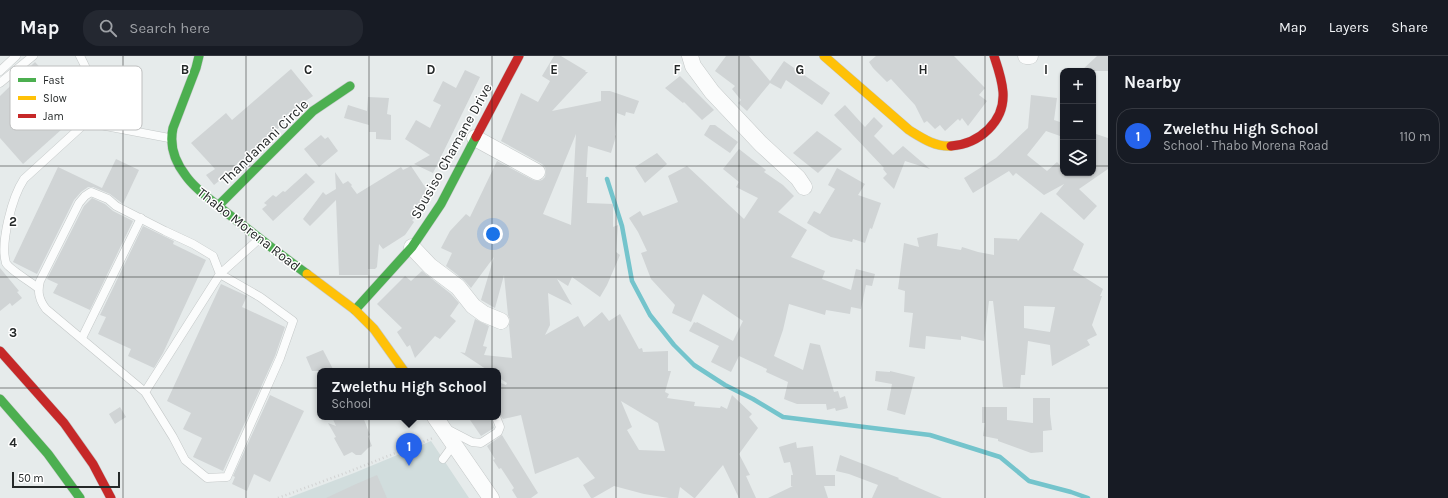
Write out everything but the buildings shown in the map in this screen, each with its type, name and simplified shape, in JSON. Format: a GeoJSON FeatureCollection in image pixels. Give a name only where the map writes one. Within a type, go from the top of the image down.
{"type":"FeatureCollection","features":[{"type":"Feature","properties":{"kind":"street","name":"Thabo Morena Road"},"geometry":{"type":"LineString","coordinates":[[199,56],[171,138],[172,150],[186,177],[200,192],[219,205],[259,239],[355,310],[374,329],[402,368]]}},
{"type":"Feature","properties":{"kind":"street","name":"Sbusiso Chamane Drive"},"geometry":{"type":"LineString","coordinates":[[355,310],[412,247],[441,204],[519,56]]}},
{"type":"Feature","properties":{"kind":"street"},"geometry":{"type":"LineString","coordinates":[[690,56],[692,66],[712,92],[761,144],[798,178],[804,187]]}},
{"type":"Feature","properties":{"kind":"street"},"geometry":{"type":"LineString","coordinates":[[824,56],[907,129],[930,142],[949,147],[967,143],[985,134],[998,120],[1004,106],[1004,90],[994,56]]}},
{"type":"Feature","properties":{"kind":"street","name":"Thandanani Circle"},"geometry":{"type":"LineString","coordinates":[[219,205],[313,111],[350,86]]}},
{"type":"Feature","properties":{"kind":"street"},"geometry":{"type":"LineString","coordinates":[[475,138],[537,172]]}},
{"type":"Feature","properties":{"kind":"street"},"geometry":{"type":"LineString","coordinates":[[412,247],[430,266],[458,287],[473,306],[484,314],[501,321]]}},
{"type":"Feature","properties":{"kind":"street"},"geometry":{"type":"LineString","coordinates":[[0,351],[64,423],[93,464],[110,498]]}},
{"type":"Feature","properties":{"kind":"street"},"geometry":{"type":"LineString","coordinates":[[0,399],[48,454],[80,498]]}},
{"type":"Feature","properties":{"kind":"street"},"geometry":{"type":"LineString","coordinates":[[444,430],[491,498]]}},
{"type":"Feature","properties":{"kind":"street"},"geometry":{"type":"LineString","coordinates":[[48,454],[69,498]]}},
{"type":"Feature","properties":{"kind":"lane"},"geometry":{"type":"LineString","coordinates":[[0,71],[16,56]]}},
{"type":"Feature","properties":{"kind":"lane"},"geometry":{"type":"LineString","coordinates":[[21,66],[33,56]]}},
{"type":"Feature","properties":{"kind":"lane"},"geometry":{"type":"LineString","coordinates":[[80,56],[85,66]]}},
{"type":"Feature","properties":{"kind":"lane"},"geometry":{"type":"LineString","coordinates":[[0,83],[10,75]]}},
{"type":"Feature","properties":{"kind":"lane"},"geometry":{"type":"LineString","coordinates":[[38,288],[6,265],[1,253],[6,220],[16,190],[24,179],[78,130]]}},
{"type":"Feature","properties":{"kind":"lane"},"geometry":{"type":"LineString","coordinates":[[126,130],[171,138]]}},
{"type":"Feature","properties":{"kind":"lane"},"geometry":{"type":"LineString","coordinates":[[91,192],[108,199],[116,206],[141,218],[193,244],[213,256],[220,274],[260,297],[293,321],[280,358],[227,477],[207,478],[185,460],[173,437],[144,392],[46,308],[40,298],[38,288],[77,206],[85,196],[91,192]]}},
{"type":"Feature","properties":{"kind":"lane"},"geometry":{"type":"LineString","coordinates":[[82,338],[141,218]]}},
{"type":"Feature","properties":{"kind":"lane"},"geometry":{"type":"LineString","coordinates":[[144,392],[220,274],[259,239]]}},
{"type":"Feature","properties":{"kind":"lane"},"geometry":{"type":"LineString","coordinates":[[443,459],[444,430],[472,442],[481,443],[498,432],[500,427],[497,420]]}},
{"type":"Feature","properties":{"kind":"path"},"geometry":{"type":"LineString","coordinates":[[278,498],[348,472],[444,430]]}},
{"type":"Feature","properties":{"kind":"shaded area"},"geometry":{"type":"Polygon","coordinates":[[[431,441],[469,498],[288,498],[354,473],[431,441]]]}},
{"type":"Feature","properties":{"kind":"waterway"},"geometry":{"type":"LineString","coordinates":[[607,179],[622,226],[632,281],[650,315],[674,345],[694,365],[725,385],[753,399],[783,417],[930,435],[1000,457],[1029,481],[1088,498]]}},
{"type":"Feature","properties":{"kind":"traffic: fast"},"geometry":{"type":"LineString","coordinates":[[199,56],[196,68],[173,128],[172,147],[176,159],[182,171],[203,194],[307,274]]}},
{"type":"Feature","properties":{"kind":"traffic: fast"},"geometry":{"type":"LineString","coordinates":[[219,205],[313,111],[350,86]]}},
{"type":"Feature","properties":{"kind":"traffic: fast"},"geometry":{"type":"LineString","coordinates":[[355,310],[412,247],[441,204],[476,137]]}},
{"type":"Feature","properties":{"kind":"traffic: fast"},"geometry":{"type":"LineString","coordinates":[[0,399],[48,454],[80,498]]}},
{"type":"Feature","properties":{"kind":"traffic: slow"},"geometry":{"type":"LineString","coordinates":[[824,56],[909,130],[934,143],[951,146]]}},
{"type":"Feature","properties":{"kind":"traffic: slow"},"geometry":{"type":"LineString","coordinates":[[307,274],[355,310],[374,329],[402,368]]}},
{"type":"Feature","properties":{"kind":"traffic: jam"},"geometry":{"type":"LineString","coordinates":[[476,137],[519,56]]}},
{"type":"Feature","properties":{"kind":"traffic: jam"},"geometry":{"type":"LineString","coordinates":[[951,146],[971,141],[980,136],[995,122],[1000,113],[1003,92],[1001,78],[994,56]]}},
{"type":"Feature","properties":{"kind":"traffic: jam"},"geometry":{"type":"LineString","coordinates":[[0,351],[64,423],[93,464],[111,498]]}},
{"type":"Feature","properties":{"kind":"place","name":"Zwelethu High School"},"geometry":{"type":"Point","coordinates":[409,466]}}]}
